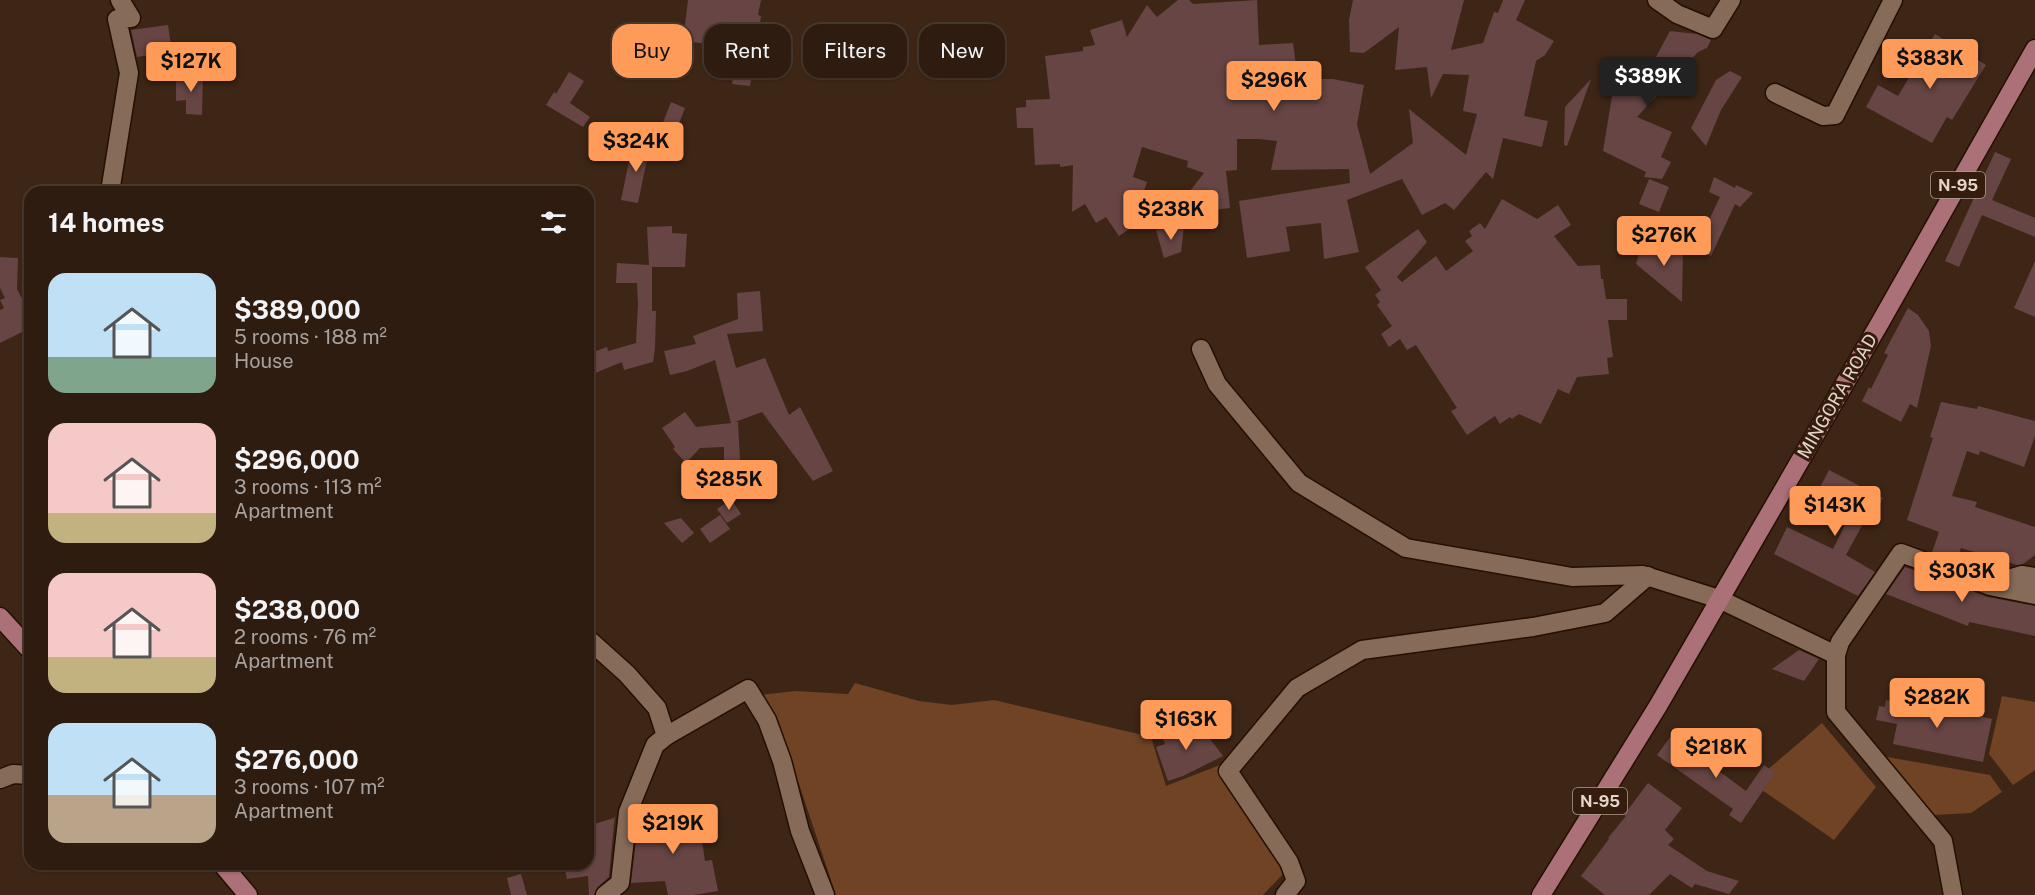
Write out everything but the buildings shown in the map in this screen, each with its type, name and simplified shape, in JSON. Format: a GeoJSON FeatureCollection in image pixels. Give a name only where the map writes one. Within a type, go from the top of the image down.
{"type":"FeatureCollection","features":[{"type":"Feature","properties":{"kind":"main road","name":"MINGORA ROAD"},"geometry":{"type":"LineString","coordinates":[[1541,895],[1627,759],[1881,321],[2035,49]]}},
{"type":"Feature","properties":{"kind":"main road"},"geometry":{"type":"LineString","coordinates":[[0,617],[24,643]]}},
{"type":"Feature","properties":{"kind":"main road"},"geometry":{"type":"LineString","coordinates":[[226,870],[242,893]]}},
{"type":"Feature","properties":{"kind":"street"},"geometry":{"type":"LineString","coordinates":[[111,186],[129,73],[117,20],[131,18],[120,0]]}},
{"type":"Feature","properties":{"kind":"street"},"geometry":{"type":"LineString","coordinates":[[1657,0],[1677,14],[1713,29],[1731,0]]}},
{"type":"Feature","properties":{"kind":"street"},"geometry":{"type":"LineString","coordinates":[[1775,93],[1824,116],[1835,115],[1893,0]]}},
{"type":"Feature","properties":{"kind":"street"},"geometry":{"type":"LineString","coordinates":[[1201,349],[1216,384],[1299,483],[1406,548],[1572,577],[1643,574],[1719,599],[1836,655]]}},
{"type":"Feature","properties":{"kind":"street"},"geometry":{"type":"LineString","coordinates":[[1953,895],[1943,841],[1836,712],[1836,655],[1840,642],[1901,553],[1988,585],[2035,596]]}},
{"type":"Feature","properties":{"kind":"street"},"geometry":{"type":"LineString","coordinates":[[1285,895],[1296,881],[1289,862],[1228,771],[1297,688],[1362,650],[1533,627],[1605,613],[1648,576]]}},
{"type":"Feature","properties":{"kind":"street"},"geometry":{"type":"LineString","coordinates":[[1988,585],[2022,576],[2035,577]]}},
{"type":"Feature","properties":{"kind":"street"},"geometry":{"type":"LineString","coordinates":[[594,644],[627,674],[657,708],[666,736]]}},
{"type":"Feature","properties":{"kind":"street"},"geometry":{"type":"LineString","coordinates":[[606,895],[623,889],[628,812],[655,745],[666,736],[748,689],[767,720],[782,761],[800,831],[825,895]]}},
{"type":"Feature","properties":{"kind":"street"},"geometry":{"type":"LineString","coordinates":[[0,779],[14,774],[24,775]]}},
{"type":"Feature","properties":{"kind":"shaded area"},"geometry":{"type":"Polygon","coordinates":[[[855,683],[919,701],[952,705],[994,700],[1151,737],[1166,786],[1220,765],[1285,872],[1263,895],[836,895],[795,772],[760,695],[795,691],[848,694],[855,683]]]}},
{"type":"Feature","properties":{"kind":"shaded area"},"geometry":{"type":"Polygon","coordinates":[[[2002,696],[2035,702],[2035,770],[2013,785],[1989,754],[2002,696]]]}},
{"type":"Feature","properties":{"kind":"shaded area"},"geometry":{"type":"Polygon","coordinates":[[[1822,723],[1876,787],[1834,840],[1752,783],[1822,723]]]}},
{"type":"Feature","properties":{"kind":"shaded area"},"geometry":{"type":"Polygon","coordinates":[[[1887,757],[1990,775],[2002,792],[1971,813],[1934,815],[1887,757]]]}}]}
